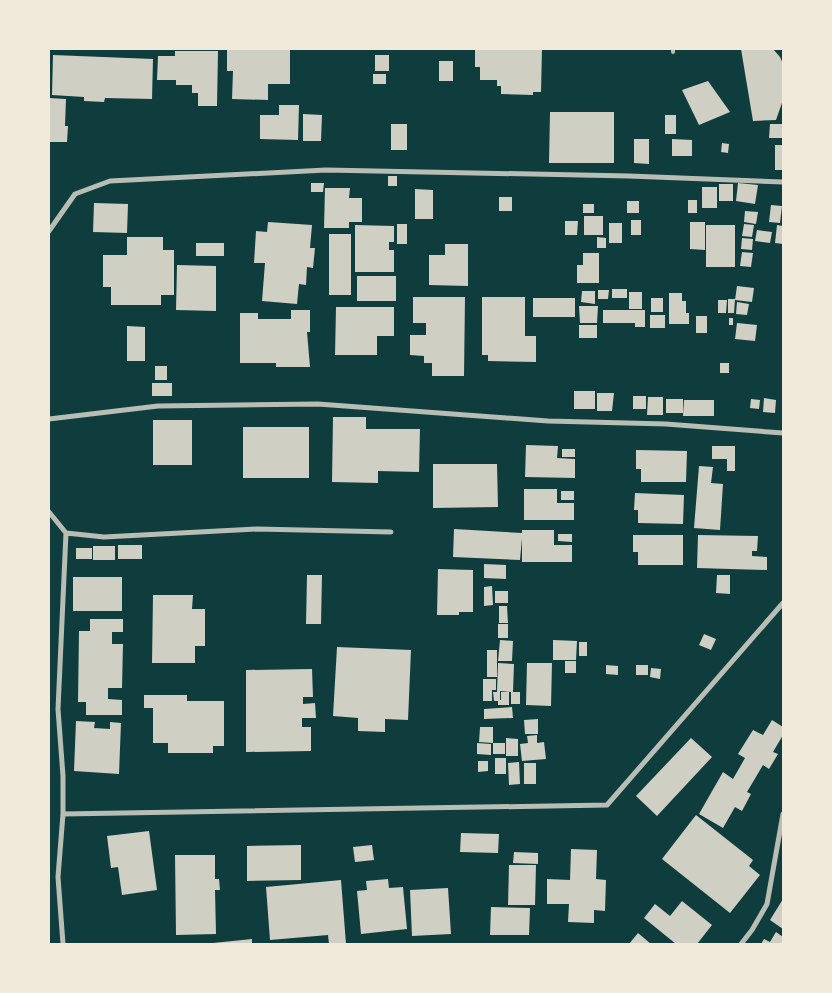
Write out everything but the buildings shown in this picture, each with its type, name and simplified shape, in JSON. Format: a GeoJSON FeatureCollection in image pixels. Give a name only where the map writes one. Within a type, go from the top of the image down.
{"type":"FeatureCollection","features":[{"type":"Feature","properties":{"kind":"street"},"geometry":{"type":"LineString","coordinates":[[49,231],[75,194],[110,181],[326,170],[619,176],[783,182]]}},
{"type":"Feature","properties":{"kind":"street"},"geometry":{"type":"LineString","coordinates":[[49,419],[158,406],[318,404],[548,421],[666,424],[783,433]]}},
{"type":"Feature","properties":{"kind":"street"},"geometry":{"type":"LineString","coordinates":[[49,512],[66,533],[58,709],[64,776],[64,814],[58,877],[63,944]]}},
{"type":"Feature","properties":{"kind":"street"},"geometry":{"type":"LineString","coordinates":[[66,533],[104,537],[257,529],[391,532]]}},
{"type":"Feature","properties":{"kind":"street"},"geometry":{"type":"LineString","coordinates":[[64,814],[607,805],[783,603]]}},
{"type":"Feature","properties":{"kind":"street"},"geometry":{"type":"LineString","coordinates":[[741,944],[752,930],[766,904],[775,848],[783,814]]}}]}
